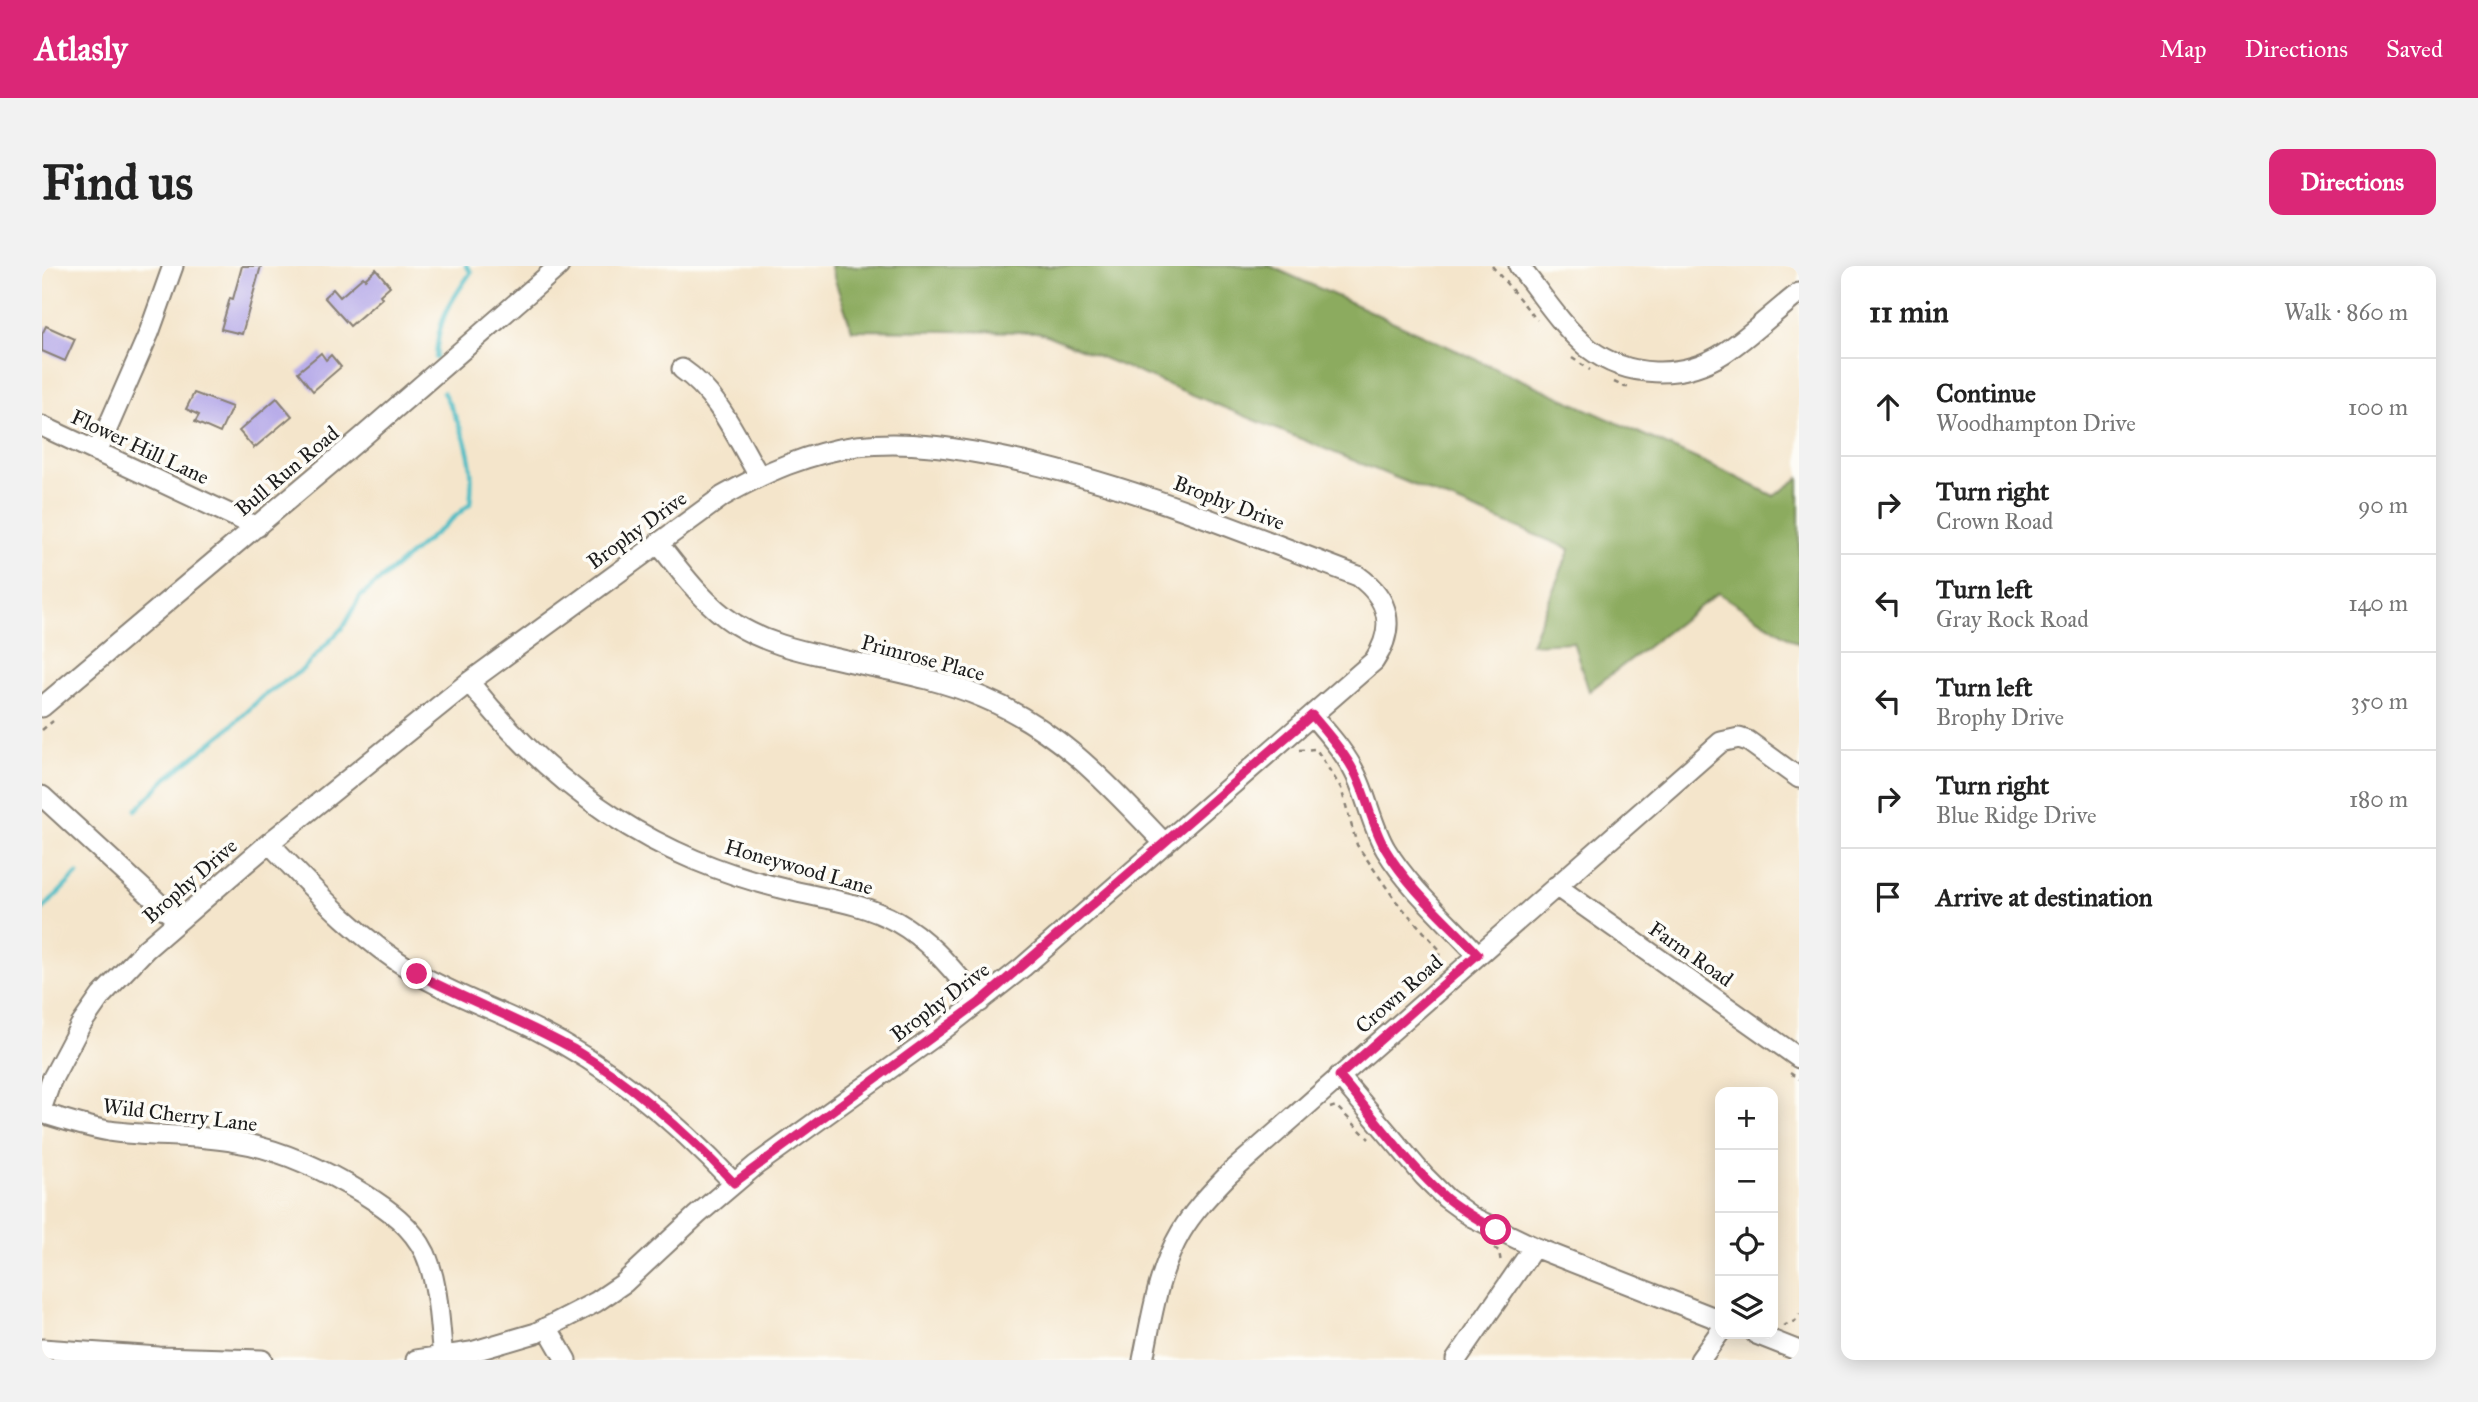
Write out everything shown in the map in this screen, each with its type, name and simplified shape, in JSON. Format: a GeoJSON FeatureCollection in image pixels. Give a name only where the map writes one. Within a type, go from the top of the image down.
{"type":"FeatureCollection","features":[{"type":"Feature","properties":{"kind":"street"},"geometry":{"type":"LineString","coordinates":[[97,452],[149,333],[173,266]]}},
{"type":"Feature","properties":{"kind":"street","name":"Bull Run Road"},"geometry":{"type":"LineString","coordinates":[[42,707],[257,527],[559,266]]}},
{"type":"Feature","properties":{"kind":"street"},"geometry":{"type":"LineString","coordinates":[[1518,266],[1574,335],[1588,347],[1623,366],[1642,371],[1664,373],[1703,364],[1724,353],[1799,293]]}},
{"type":"Feature","properties":{"kind":"street"},"geometry":{"type":"LineString","coordinates":[[682,369],[696,378],[711,396],[759,475]]}},
{"type":"Feature","properties":{"kind":"street","name":"Flower Hill Lane"},"geometry":{"type":"LineString","coordinates":[[42,426],[257,527]]}},
{"type":"Feature","properties":{"kind":"street","name":"Brophy Drive"},"geometry":{"type":"LineString","coordinates":[[42,1107],[65,1053],[94,1006],[122,972],[178,921],[469,681],[723,496],[759,475],[822,453],[856,446],[901,444],[958,449],[1034,464],[1163,501],[1359,576],[1371,585],[1382,602],[1387,622],[1386,636],[1374,661],[980,1002],[734,1183],[624,1283],[596,1302],[547,1327],[504,1344],[416,1360]]}},
{"type":"Feature","properties":{"kind":"street","name":"Primrose Place"},"geometry":{"type":"LineString","coordinates":[[658,543],[712,607],[757,636],[785,647],[947,684],[983,697],[1039,726],[1070,748],[1093,769],[1165,844]]}},
{"type":"Feature","properties":{"kind":"street","name":"Honeywood Lane"},"geometry":{"type":"LineString","coordinates":[[469,681],[513,734],[541,761],[578,792],[618,820],[672,849],[740,877],[786,890],[845,901],[897,922],[937,952],[980,1002]]}},
{"type":"Feature","properties":{"kind":"street"},"geometry":{"type":"LineString","coordinates":[[1312,715],[1346,757],[1357,777],[1373,825],[1402,874],[1478,954]]}},
{"type":"Feature","properties":{"kind":"street","name":"Crown Road"},"geometry":{"type":"LineString","coordinates":[[1143,1360],[1156,1291],[1181,1231],[1202,1202],[1229,1174],[1339,1076],[1721,742],[1739,738],[1748,741],[1799,778]]}},
{"type":"Feature","properties":{"kind":"street"},"geometry":{"type":"LineString","coordinates":[[42,796],[178,921]]}},
{"type":"Feature","properties":{"kind":"street"},"geometry":{"type":"LineString","coordinates":[[270,843],[327,904],[383,951],[417,974],[453,993],[575,1050],[621,1080],[665,1115],[734,1183]]}},
{"type":"Feature","properties":{"kind":"street","name":"Farm Road"},"geometry":{"type":"LineString","coordinates":[[1556,886],[1793,1065]]}},
{"type":"Feature","properties":{"kind":"street"},"geometry":{"type":"LineString","coordinates":[[1339,1076],[1424,1176],[1446,1198],[1472,1216],[1534,1247],[1715,1318]]}},
{"type":"Feature","properties":{"kind":"street","name":"Wild Cherry Lane"},"geometry":{"type":"LineString","coordinates":[[42,1113],[110,1131],[194,1135],[234,1141],[272,1150],[309,1164],[349,1185],[398,1218],[421,1245],[430,1265],[435,1290],[443,1357]]}},
{"type":"Feature","properties":{"kind":"street"},"geometry":{"type":"LineString","coordinates":[[1456,1360],[1534,1247]]}},
{"type":"Feature","properties":{"kind":"street"},"geometry":{"type":"LineString","coordinates":[[547,1327],[566,1360]]}},
{"type":"Feature","properties":{"kind":"street"},"geometry":{"type":"LineString","coordinates":[[1700,1360],[1715,1339]]}},
{"type":"Feature","properties":{"kind":"street"},"geometry":{"type":"LineString","coordinates":[[1769,1339],[1799,1351]]}},
{"type":"Feature","properties":{"kind":"street"},"geometry":{"type":"LineString","coordinates":[[42,1349],[159,1357],[262,1360]]}},
{"type":"Feature","properties":{"kind":"path"},"geometry":{"type":"LineString","coordinates":[[1492,266],[1543,327]]}},
{"type":"Feature","properties":{"kind":"path"},"geometry":{"type":"LineString","coordinates":[[1566,352],[1580,366],[1591,371]]}},
{"type":"Feature","properties":{"kind":"path"},"geometry":{"type":"LineString","coordinates":[[1614,382],[1625,387],[1638,387]]}},
{"type":"Feature","properties":{"kind":"path"},"geometry":{"type":"LineString","coordinates":[[1295,750],[1316,749],[1341,788],[1357,845],[1396,901],[1440,950],[1437,967],[1417,985]]}},
{"type":"Feature","properties":{"kind":"path"},"geometry":{"type":"LineString","coordinates":[[1793,1065],[1799,1079]]}},
{"type":"Feature","properties":{"kind":"path"},"geometry":{"type":"LineString","coordinates":[[1323,1111],[1336,1106],[1376,1147]]}},
{"type":"Feature","properties":{"kind":"path"},"geometry":{"type":"LineString","coordinates":[[1491,1245],[1499,1251],[1503,1273]]}},
{"type":"Feature","properties":{"kind":"path"},"geometry":{"type":"LineString","coordinates":[[1778,1328],[1795,1321],[1799,1314]]}},
{"type":"Feature","properties":{"kind":"green space"},"geometry":{"type":"Polygon","coordinates":[[[830,266],[1270,266],[1774,496],[1799,478],[1799,644],[1718,593],[1589,691],[1573,642],[1531,644],[1570,549],[1039,332],[852,330],[830,266]]]}},
{"type":"Feature","properties":{"kind":"building"},"geometry":{"type":"Polygon","coordinates":[[[242,266],[261,266],[242,334],[221,329],[242,266]]]}},
{"type":"Feature","properties":{"kind":"building"},"geometry":{"type":"Polygon","coordinates":[[[376,269],[390,286],[380,295],[382,298],[350,326],[324,297],[333,289],[340,297],[376,269]]]}},
{"type":"Feature","properties":{"kind":"building"},"geometry":{"type":"Polygon","coordinates":[[[46,326],[75,339],[65,361],[42,351],[42,334],[46,326]]]}},
{"type":"Feature","properties":{"kind":"building"},"geometry":{"type":"Polygon","coordinates":[[[321,353],[326,360],[331,355],[341,367],[313,391],[298,372],[321,353]]]}},
{"type":"Feature","properties":{"kind":"building"},"geometry":{"type":"Polygon","coordinates":[[[194,393],[232,407],[220,433],[195,422],[199,415],[186,409],[194,393]]]}},
{"type":"Feature","properties":{"kind":"building"},"geometry":{"type":"Polygon","coordinates":[[[277,398],[292,416],[254,448],[239,431],[277,398]]]}},
{"type":"Feature","properties":{"kind":"waterway"},"geometry":{"type":"LineString","coordinates":[[436,358],[439,332],[446,312],[471,272],[466,266]]}},
{"type":"Feature","properties":{"kind":"waterway"},"geometry":{"type":"LineString","coordinates":[[136,810],[167,778],[226,731],[263,696],[302,670],[343,627],[360,597],[470,504],[471,473],[467,446],[443,392]]}},
{"type":"Feature","properties":{"kind":"waterway"},"geometry":{"type":"LineString","coordinates":[[42,910],[77,874]]}},
{"type":"Feature","properties":{"kind":"route"},"geometry":{"type":"LineString","coordinates":[[417,974],[575,1050],[621,1080],[698,1145],[734,1183],[980,1002],[1312,715],[1346,757],[1357,777],[1373,825],[1402,874],[1478,954],[1339,1076],[1446,1198],[1496,1230]]}}]}
